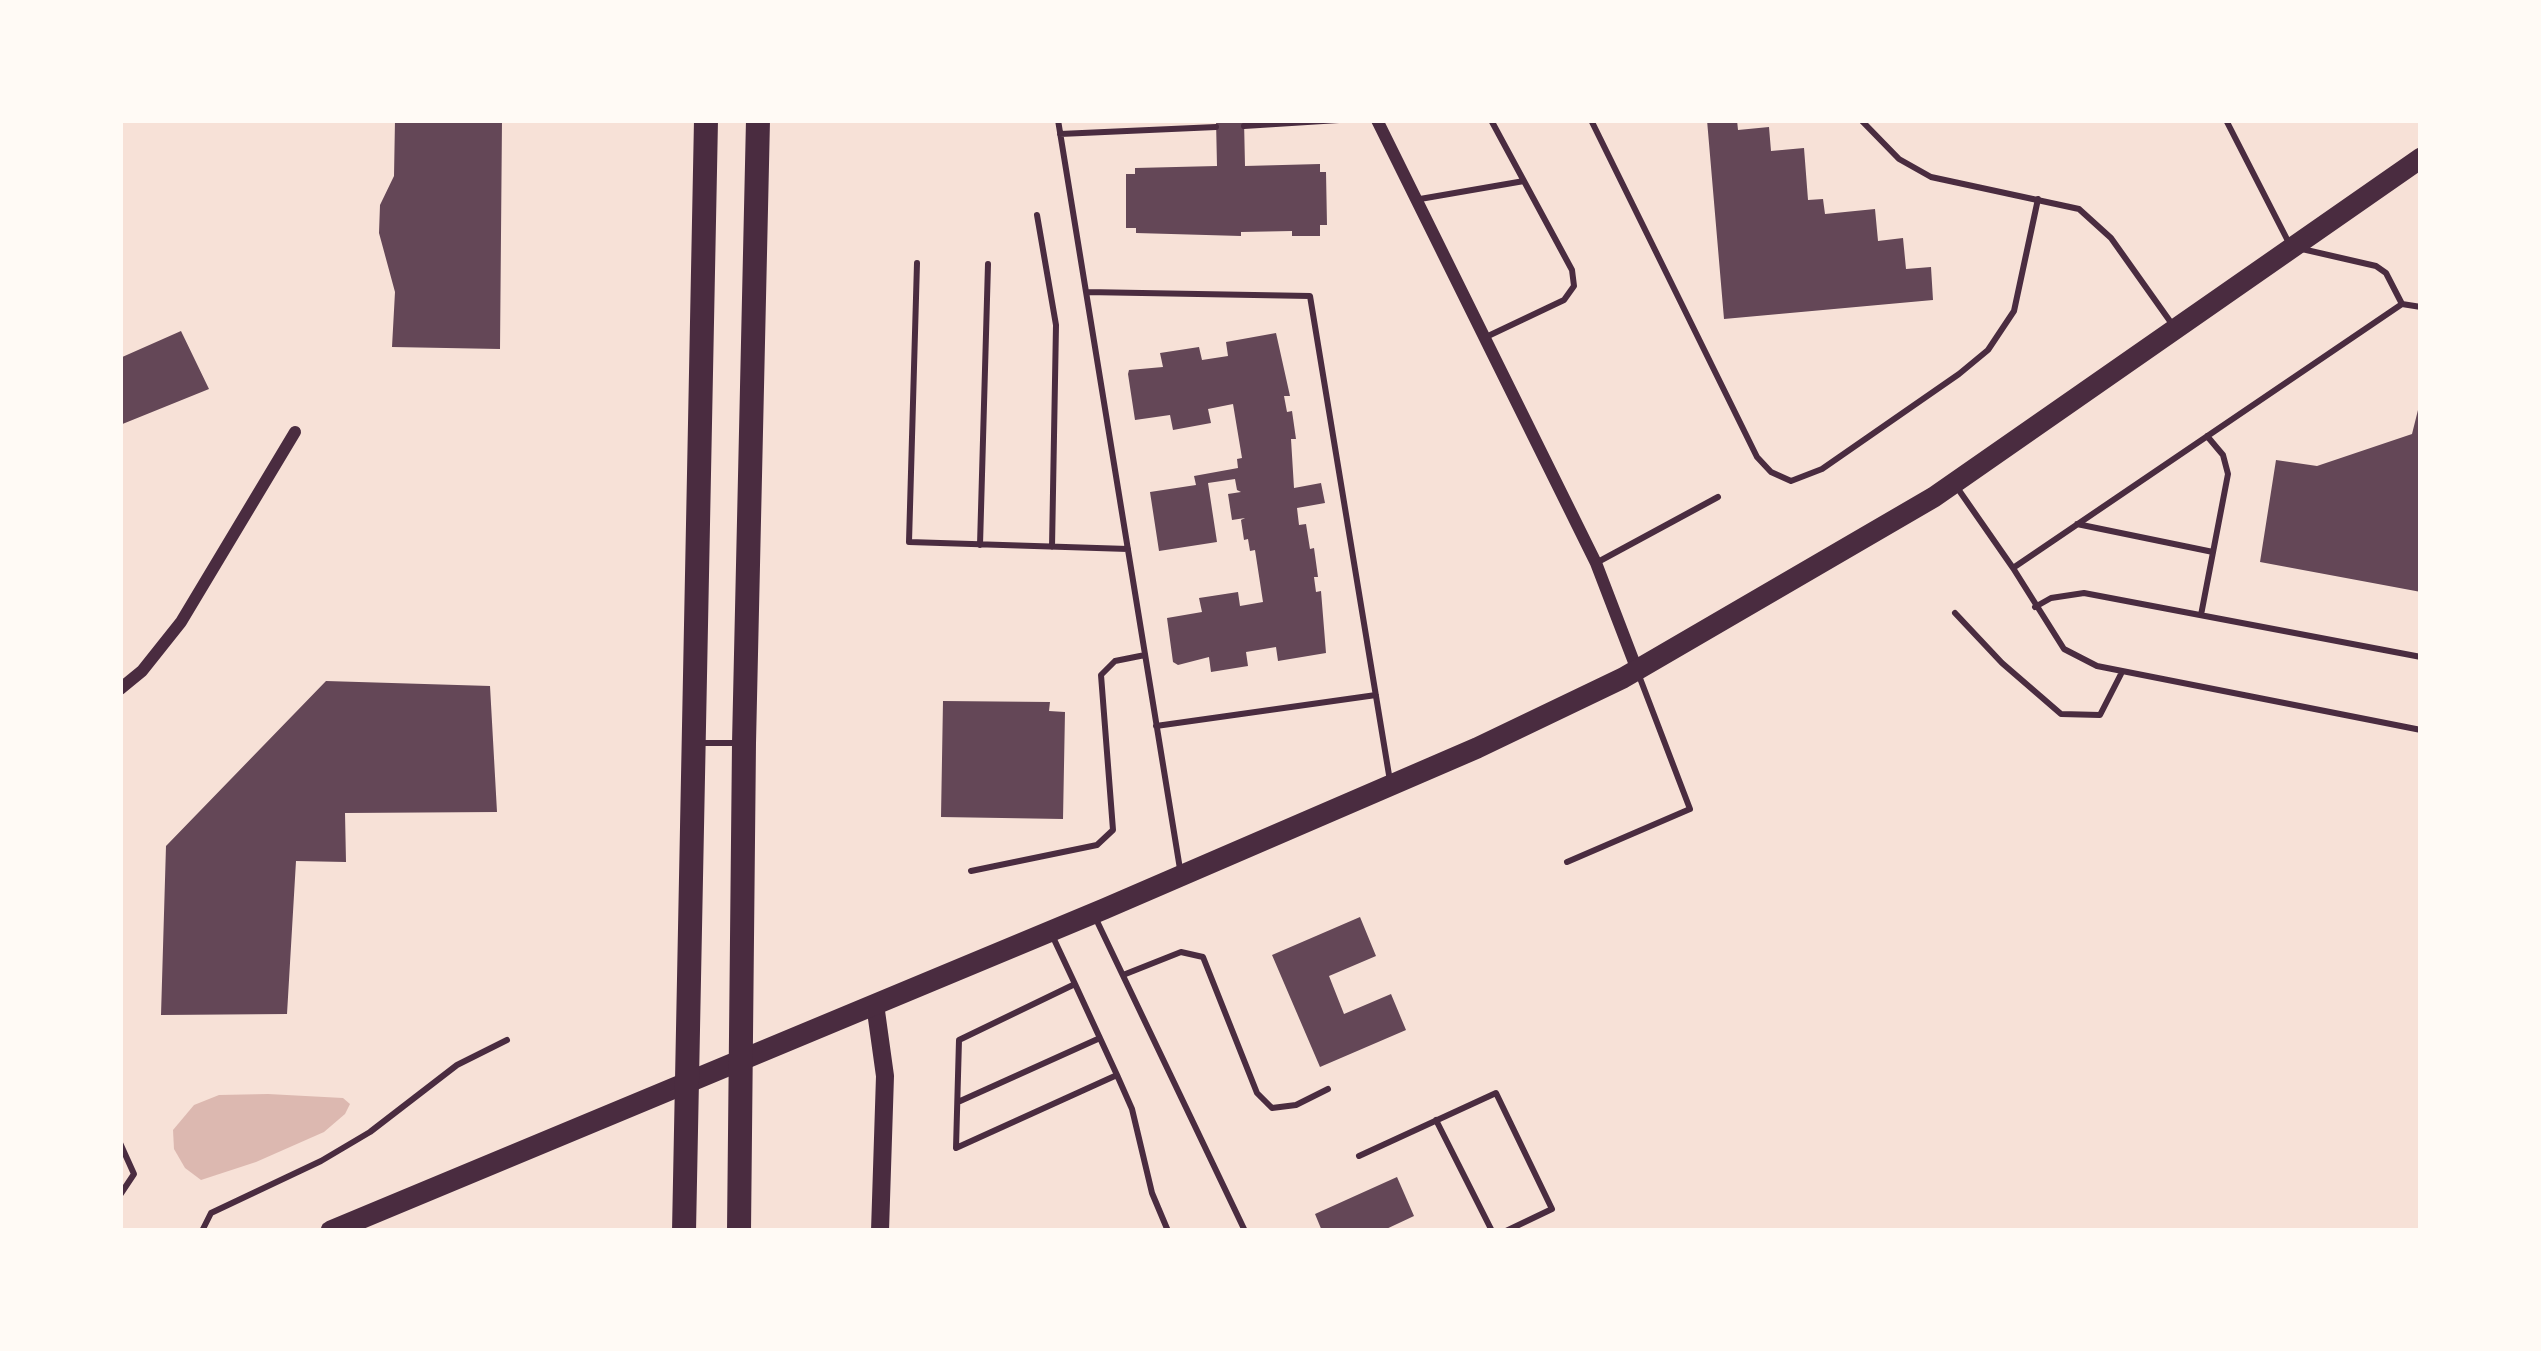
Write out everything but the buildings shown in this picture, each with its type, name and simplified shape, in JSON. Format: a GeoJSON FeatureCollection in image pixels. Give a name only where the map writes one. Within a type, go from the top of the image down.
{"type":"FeatureCollection","features":[{"type":"Feature","properties":{"kind":"highway"},"geometry":{"type":"LineString","coordinates":[[684,1231],[706,120]]}},
{"type":"Feature","properties":{"kind":"highway"},"geometry":{"type":"LineString","coordinates":[[739,1231],[758,120]]}},
{"type":"Feature","properties":{"kind":"main road"},"geometry":{"type":"LineString","coordinates":[[331,1231],[1093,914],[1527,725],[1637,670],[1807,574],[1954,482],[2421,158]]}},
{"type":"Feature","properties":{"kind":"main road"},"geometry":{"type":"LineString","coordinates":[[875,1004],[885,1076],[880,1231]]}},
{"type":"Feature","properties":{"kind":"street"},"geometry":{"type":"LineString","coordinates":[[1377,120],[1596,563],[1637,670]]}},
{"type":"Feature","properties":{"kind":"street"},"geometry":{"type":"LineString","coordinates":[[120,688],[142,671],[182,622],[295,432]]}},
{"type":"Feature","properties":{"kind":"lane"},"geometry":{"type":"LineString","coordinates":[[1058,120],[1180,874]]}},
{"type":"Feature","properties":{"kind":"lane"},"geometry":{"type":"LineString","coordinates":[[1244,126],[1339,120]]}},
{"type":"Feature","properties":{"kind":"lane"},"geometry":{"type":"LineString","coordinates":[[1485,338],[1564,299],[1574,286],[1572,270],[1491,120]]}},
{"type":"Feature","properties":{"kind":"lane"},"geometry":{"type":"LineString","coordinates":[[1591,120],[1757,457],[1771,472],[1791,481],[1822,470],[1988,350],[2014,311],[2038,199]]}},
{"type":"Feature","properties":{"kind":"lane"},"geometry":{"type":"LineString","coordinates":[[1861,120],[1899,159],[1931,177],[2079,209],[2101,226],[2175,329]]}},
{"type":"Feature","properties":{"kind":"lane"},"geometry":{"type":"LineString","coordinates":[[2226,120],[2290,246],[2376,266],[2386,273],[2402,304]]}},
{"type":"Feature","properties":{"kind":"lane"},"geometry":{"type":"LineString","coordinates":[[1060,134],[1216,128]]}},
{"type":"Feature","properties":{"kind":"lane"},"geometry":{"type":"LineString","coordinates":[[1416,200],[1524,181]]}},
{"type":"Feature","properties":{"kind":"lane"},"geometry":{"type":"LineString","coordinates":[[1037,215],[1056,325],[1052,547]]}},
{"type":"Feature","properties":{"kind":"lane"},"geometry":{"type":"LineString","coordinates":[[917,263],[909,542],[1128,549]]}},
{"type":"Feature","properties":{"kind":"lane"},"geometry":{"type":"LineString","coordinates":[[980,544],[988,264]]}},
{"type":"Feature","properties":{"kind":"lane"},"geometry":{"type":"LineString","coordinates":[[1086,292],[1310,296],[1391,784]]}},
{"type":"Feature","properties":{"kind":"lane"},"geometry":{"type":"LineString","coordinates":[[2013,568],[2402,304],[2421,307]]}},
{"type":"Feature","properties":{"kind":"lane"},"geometry":{"type":"LineString","coordinates":[[2200,615],[2228,474],[2223,455],[2207,436]]}},
{"type":"Feature","properties":{"kind":"lane"},"geometry":{"type":"LineString","coordinates":[[1954,482],[2064,649],[2096,667],[2421,730]]}},
{"type":"Feature","properties":{"kind":"lane"},"geometry":{"type":"LineString","coordinates":[[1596,563],[1718,497]]}},
{"type":"Feature","properties":{"kind":"lane"},"geometry":{"type":"LineString","coordinates":[[2077,524],[2213,551]]}},
{"type":"Feature","properties":{"kind":"lane"},"geometry":{"type":"LineString","coordinates":[[2035,607],[2051,598],[2084,593],[2421,657]]}},
{"type":"Feature","properties":{"kind":"lane"},"geometry":{"type":"LineString","coordinates":[[1954,613],[2061,714],[2100,715],[2122,672]]}},
{"type":"Feature","properties":{"kind":"lane"},"geometry":{"type":"LineString","coordinates":[[971,871],[1097,844],[1113,830],[1101,675],[1115,661],[1145,655]]}},
{"type":"Feature","properties":{"kind":"lane"},"geometry":{"type":"LineString","coordinates":[[1567,862],[1690,809],[1637,670]]}},
{"type":"Feature","properties":{"kind":"lane"},"geometry":{"type":"LineString","coordinates":[[1156,727],[1376,695]]}},
{"type":"Feature","properties":{"kind":"lane"},"geometry":{"type":"LineString","coordinates":[[693,743],[744,742]]}},
{"type":"Feature","properties":{"kind":"lane"},"geometry":{"type":"LineString","coordinates":[[1093,914],[1245,1231]]}},
{"type":"Feature","properties":{"kind":"lane"},"geometry":{"type":"LineString","coordinates":[[1051,931],[1132,1109],[1152,1193],[1168,1231]]}},
{"type":"Feature","properties":{"kind":"lane"},"geometry":{"type":"LineString","coordinates":[[1123,975],[1181,952],[1202,957],[1257,1094],[1272,1108],[1296,1105],[1328,1089]]}},
{"type":"Feature","properties":{"kind":"lane"},"geometry":{"type":"LineString","coordinates":[[1075,984],[959,1040],[956,1148],[1117,1075]]}},
{"type":"Feature","properties":{"kind":"lane"},"geometry":{"type":"LineString","coordinates":[[958,1102],[1100,1038]]}},
{"type":"Feature","properties":{"kind":"lane"},"geometry":{"type":"LineString","coordinates":[[202,1231],[211,1214],[321,1161],[370,1132],[457,1065],[507,1040]]}},
{"type":"Feature","properties":{"kind":"lane"},"geometry":{"type":"LineString","coordinates":[[1359,1156],[1496,1093],[1552,1209],[1506,1231]]}},
{"type":"Feature","properties":{"kind":"lane"},"geometry":{"type":"LineString","coordinates":[[1436,1120],[1492,1231]]}},
{"type":"Feature","properties":{"kind":"lane"},"geometry":{"type":"LineString","coordinates":[[120,1143],[134,1174],[120,1195]]}},
{"type":"Feature","properties":{"kind":"shaded area"},"geometry":{"type":"Polygon","coordinates":[[[219,1095],[343,1098],[350,1104],[324,1132],[256,1162],[201,1180],[185,1168],[174,1149],[173,1130],[194,1105],[219,1095]]]}}]}
